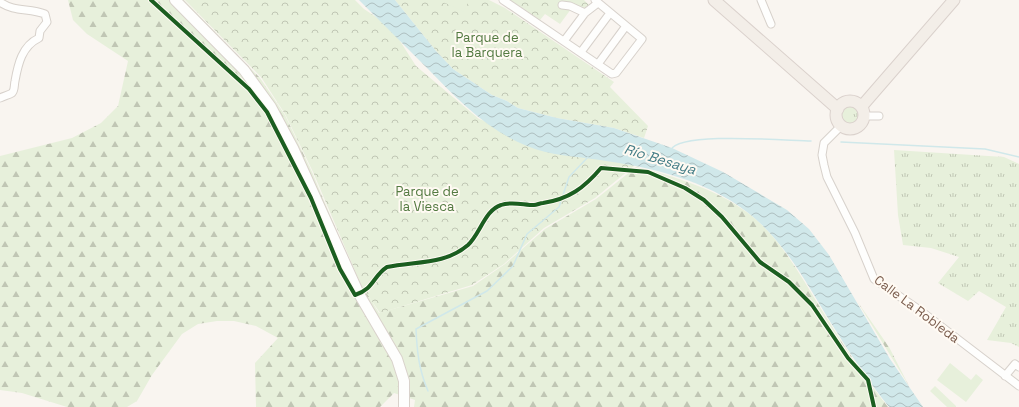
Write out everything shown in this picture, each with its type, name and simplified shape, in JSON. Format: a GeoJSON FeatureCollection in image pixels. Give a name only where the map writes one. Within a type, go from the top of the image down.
{"type":"FeatureCollection","features":[{"type":"Feature","properties":{"kind":"main road"},"geometry":{"type":"LineString","coordinates":[[714,0],[840,106]]}},
{"type":"Feature","properties":{"kind":"main road"},"geometry":{"type":"LineString","coordinates":[[722,0],[840,106]]}},
{"type":"Feature","properties":{"kind":"main road"},"geometry":{"type":"LineString","coordinates":[[840,106],[837,120],[842,126],[847,129],[856,129],[862,124],[861,108],[948,0]]}},
{"type":"Feature","properties":{"kind":"main road"},"geometry":{"type":"LineString","coordinates":[[861,108],[954,0]]}},
{"type":"Feature","properties":{"kind":"main road"},"geometry":{"type":"LineString","coordinates":[[840,106],[850,101],[861,108]]}},
{"type":"Feature","properties":{"kind":"street"},"geometry":{"type":"LineString","coordinates":[[175,0],[244,70],[271,107],[293,148],[359,294],[397,359],[404,381],[404,407]]}},
{"type":"Feature","properties":{"kind":"street"},"geometry":{"type":"LineString","coordinates":[[503,0],[612,74],[616,73],[642,39],[596,1],[564,41]]}},
{"type":"Feature","properties":{"kind":"street"},"geometry":{"type":"LineString","coordinates":[[761,0],[771,24]]}},
{"type":"Feature","properties":{"kind":"street"},"geometry":{"type":"LineString","coordinates":[[0,2],[15,10],[37,11],[44,14],[47,22],[40,31],[39,38],[29,43],[23,54],[17,70],[14,91],[11,94],[0,98]]}},
{"type":"Feature","properties":{"kind":"street"},"geometry":{"type":"LineString","coordinates":[[562,5],[570,6],[585,13]]}},
{"type":"Feature","properties":{"kind":"street"},"geometry":{"type":"LineString","coordinates":[[581,52],[610,13]]}},
{"type":"Feature","properties":{"kind":"street"},"geometry":{"type":"LineString","coordinates":[[598,64],[626,26]]}},
{"type":"Feature","properties":{"kind":"street"},"geometry":{"type":"LineString","coordinates":[[861,108],[878,116]]}},
{"type":"Feature","properties":{"kind":"street","name":"Calle La Robleda"},"geometry":{"type":"LineString","coordinates":[[842,126],[824,144],[822,155],[824,165],[827,177],[855,233],[874,279],[921,311],[1019,386]]}},
{"type":"Feature","properties":{"kind":"street"},"geometry":{"type":"LineString","coordinates":[[1005,376],[1015,364],[1019,367]]}},
{"type":"Feature","properties":{"kind":"green space"},"geometry":{"type":"Polygon","coordinates":[[[68,0],[184,0],[260,78],[285,115],[312,172],[353,270],[379,313],[473,286],[505,264],[545,229],[596,199],[636,167],[680,179],[709,190],[736,205],[760,223],[771,234],[790,259],[854,360],[888,407],[414,407],[415,400],[394,393],[380,407],[256,407],[255,363],[278,338],[256,326],[234,321],[217,321],[198,324],[182,334],[152,375],[137,401],[127,407],[67,407],[22,393],[0,390],[0,156],[72,138],[101,123],[118,106],[128,61],[87,34],[73,20],[68,0]]]}},
{"type":"Feature","properties":{"kind":"green space","name":"Parque de la Viesca"},"geometry":{"type":"Polygon","coordinates":[[[185,0],[355,0],[364,9],[391,27],[416,66],[479,119],[508,129],[640,161],[595,198],[544,228],[504,264],[472,285],[380,313],[361,285],[313,172],[285,114],[261,77],[185,0]]]}},
{"type":"Feature","properties":{"kind":"green space","name":"Parque de la Barquera"},"geometry":{"type":"Polygon","coordinates":[[[395,0],[489,0],[505,8],[614,82],[610,87],[648,126],[644,138],[614,128],[557,118],[518,108],[507,101],[492,95],[453,69],[436,51],[395,0]]]}},
{"type":"Feature","properties":{"kind":"green space"},"geometry":{"type":"Polygon","coordinates":[[[439,0],[469,0],[464,12],[439,0]]]}},
{"type":"Feature","properties":{"kind":"green space"},"geometry":{"type":"Polygon","coordinates":[[[510,0],[584,0],[590,6],[584,8],[574,5],[560,24],[545,14],[540,20],[510,0]]]}},
{"type":"Feature","properties":{"kind":"green space"},"geometry":{"type":"Polygon","coordinates":[[[845,106],[853,106],[858,111],[856,122],[853,124],[845,124],[840,119],[840,111],[845,106]]]}},
{"type":"Feature","properties":{"kind":"green space"},"geometry":{"type":"Polygon","coordinates":[[[894,150],[1004,157],[1019,164],[1019,347],[1011,343],[987,340],[1006,307],[979,291],[968,301],[938,283],[959,257],[931,248],[903,245],[898,215],[894,150]]]}},
{"type":"Feature","properties":{"kind":"green space"},"geometry":{"type":"Polygon","coordinates":[[[857,301],[889,347],[909,386],[857,301]]]}},
{"type":"Feature","properties":{"kind":"green space"},"geometry":{"type":"Polygon","coordinates":[[[950,363],[971,380],[976,374],[983,380],[966,402],[937,380],[950,363]]]}},
{"type":"Feature","properties":{"kind":"green space"},"geometry":{"type":"Polygon","coordinates":[[[935,386],[956,407],[947,407],[930,391],[935,386]]]}},
{"type":"Feature","properties":{"kind":"water","name":"Río Besaya"},"geometry":{"type":"Polygon","coordinates":[[[359,0],[395,0],[436,51],[453,69],[492,95],[507,101],[518,108],[557,118],[614,128],[672,148],[723,172],[787,210],[809,229],[829,255],[890,359],[923,407],[889,407],[852,355],[784,249],[760,223],[747,212],[714,191],[696,183],[658,171],[619,163],[545,152],[527,146],[499,132],[486,123],[450,92],[359,0]]]}},
{"type":"Feature","properties":{"kind":"waterway","name":"Río Besaya"},"geometry":{"type":"LineString","coordinates":[[671,150],[678,144],[713,139],[736,138],[811,141]]}},
{"type":"Feature","properties":{"kind":"waterway"},"geometry":{"type":"LineString","coordinates":[[841,142],[985,149],[1019,157]]}},
{"type":"Feature","properties":{"kind":"waterway"},"geometry":{"type":"LineString","coordinates":[[428,391],[422,376],[419,361],[416,329],[487,291],[513,266],[527,234],[559,207],[569,177],[588,157]]}},
{"type":"Feature","properties":{"kind":"cycle path"},"geometry":{"type":"LineString","coordinates":[[151,0],[249,89],[267,112],[311,198],[340,269],[355,295],[370,286],[379,274],[387,267],[440,259],[459,251],[468,245],[491,212],[501,205],[513,203],[535,205],[561,199],[582,187],[601,168],[648,172],[685,188],[704,200],[722,217],[760,262],[789,282],[812,305],[848,358],[868,380],[874,407]]}}]}
